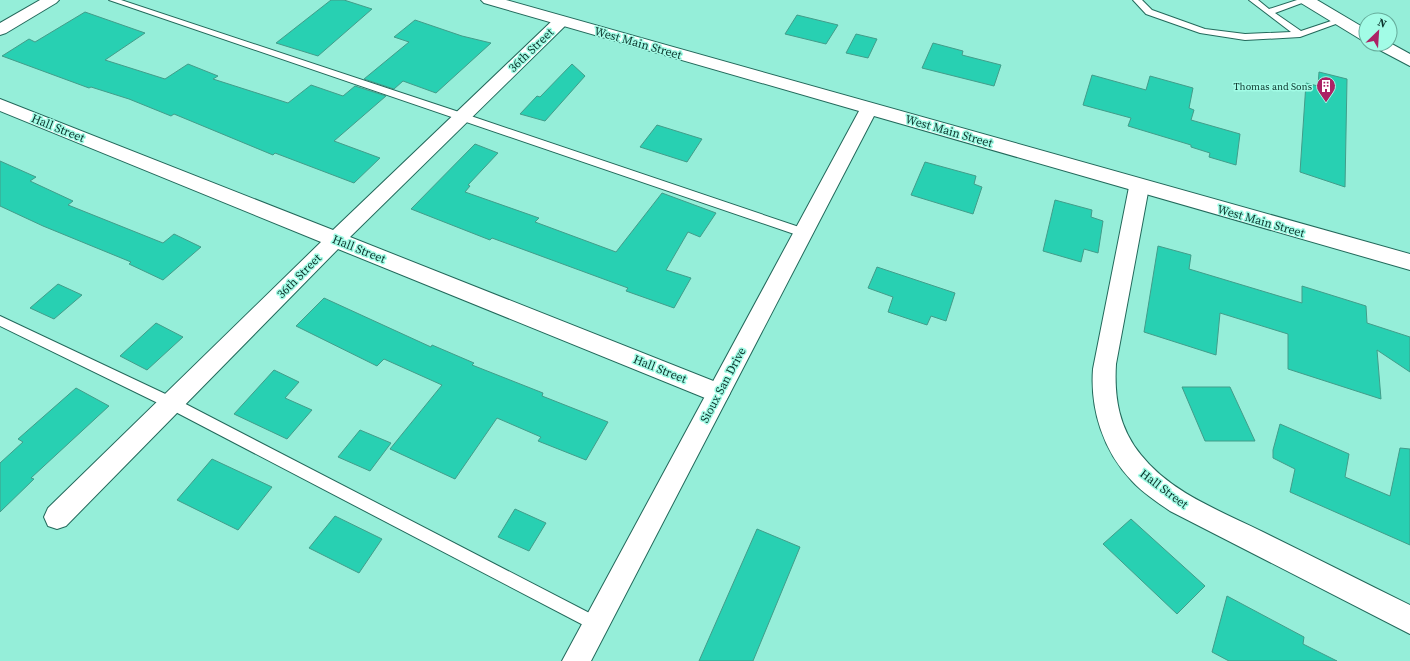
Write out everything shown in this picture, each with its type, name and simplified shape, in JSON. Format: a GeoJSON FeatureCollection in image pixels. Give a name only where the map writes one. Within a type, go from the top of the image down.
{"type":"FeatureCollection","features":[{"type":"Feature","properties":{"kind":"street"},"geometry":{"type":"LineString","coordinates":[[0,30],[51,0]]}},
{"type":"Feature","properties":{"kind":"street","name":"West Main Street"},"geometry":{"type":"LineString","coordinates":[[489,0],[869,108],[1139,187],[1410,262]]}},
{"type":"Feature","properties":{"kind":"street"},"geometry":{"type":"LineString","coordinates":[[1306,0],[1358,31]]}},
{"type":"Feature","properties":{"kind":"street","name":"36th Street"},"geometry":{"type":"LineString","coordinates":[[58,517],[335,240],[561,21]]}},
{"type":"Feature","properties":{"kind":"street"},"geometry":{"type":"LineString","coordinates":[[1394,52],[1410,61]]}},
{"type":"Feature","properties":{"kind":"street","name":"Hall Street"},"geometry":{"type":"LineString","coordinates":[[0,105],[718,392]]}},
{"type":"Feature","properties":{"kind":"street","name":"Sioux San Drive"},"geometry":{"type":"LineString","coordinates":[[576,661],[869,108]]}},
{"type":"Feature","properties":{"kind":"street","name":"Hall Street"},"geometry":{"type":"LineString","coordinates":[[1139,187],[1105,364],[1104,386],[1105,404],[1110,421],[1129,459],[1146,478],[1179,503],[1410,620]]}},
{"type":"Feature","properties":{"kind":"lane"},"geometry":{"type":"LineString","coordinates":[[113,0],[462,116],[804,233]]}},
{"type":"Feature","properties":{"kind":"lane"},"geometry":{"type":"LineString","coordinates":[[1137,0],[1149,12],[1203,31],[1245,37],[1300,34],[1340,21]]}},
{"type":"Feature","properties":{"kind":"lane"},"geometry":{"type":"LineString","coordinates":[[1253,0],[1300,34]]}},
{"type":"Feature","properties":{"kind":"lane"},"geometry":{"type":"LineString","coordinates":[[1268,12],[1306,0]]}},
{"type":"Feature","properties":{"kind":"lane"},"geometry":{"type":"LineString","coordinates":[[0,321],[171,403],[596,624]]}},
{"type":"Feature","properties":{"kind":"building"},"geometry":{"type":"Polygon","coordinates":[[[331,0],[344,0],[372,9],[318,56],[276,43],[331,0]]]}},
{"type":"Feature","properties":{"kind":"building"},"geometry":{"type":"Polygon","coordinates":[[[85,12],[145,33],[105,60],[165,79],[188,64],[218,76],[213,79],[288,103],[311,85],[343,96],[355,86],[386,96],[334,141],[380,158],[354,183],[275,153],[273,155],[174,114],[171,116],[129,99],[91,87],[89,88],[2,56],[29,39],[35,42],[85,12]]]}},
{"type":"Feature","properties":{"kind":"building"},"geometry":{"type":"Polygon","coordinates":[[[797,15],[838,25],[826,44],[785,34],[797,15]]]}},
{"type":"Feature","properties":{"kind":"building"},"geometry":{"type":"Polygon","coordinates":[[[415,20],[462,36],[491,43],[436,93],[403,81],[394,89],[364,79],[409,42],[394,37],[415,20]]]}},
{"type":"Feature","properties":{"kind":"building"},"geometry":{"type":"Polygon","coordinates":[[[856,34],[877,39],[868,58],[846,53],[856,34]]]}},
{"type":"Feature","properties":{"kind":"building"},"geometry":{"type":"Polygon","coordinates":[[[933,43],[963,51],[962,55],[1001,65],[994,86],[922,68],[933,43]]]}},
{"type":"Feature","properties":{"kind":"building"},"geometry":{"type":"Polygon","coordinates":[[[572,64],[585,76],[545,121],[520,114],[537,96],[540,97],[572,64]]]}},
{"type":"Feature","properties":{"kind":"building"},"geometry":{"type":"Polygon","coordinates":[[[1319,72],[1347,79],[1345,187],[1300,172],[1306,83],[1318,86],[1319,72]]]}},
{"type":"Feature","properties":{"kind":"building"},"geometry":{"type":"Polygon","coordinates":[[[1092,75],[1146,90],[1150,76],[1193,88],[1189,108],[1194,110],[1191,120],[1240,134],[1236,165],[1209,157],[1210,153],[1191,147],[1191,145],[1128,126],[1131,118],[1083,105],[1092,75]]]}},
{"type":"Feature","properties":{"kind":"building"},"geometry":{"type":"Polygon","coordinates":[[[657,125],[702,139],[687,162],[640,147],[657,125]]]}},
{"type":"Feature","properties":{"kind":"building"},"geometry":{"type":"Polygon","coordinates":[[[475,144],[498,153],[468,185],[470,186],[465,192],[539,218],[535,222],[616,252],[662,193],[716,213],[700,237],[688,232],[666,270],[691,278],[674,308],[626,291],[628,288],[492,238],[490,240],[411,209],[475,144]]]}},
{"type":"Feature","properties":{"kind":"building"},"geometry":{"type":"Polygon","coordinates":[[[0,161],[36,177],[30,181],[73,201],[68,205],[163,243],[174,234],[201,247],[163,280],[129,264],[131,262],[43,226],[0,206],[0,161]]]}},
{"type":"Feature","properties":{"kind":"building"},"geometry":{"type":"Polygon","coordinates":[[[925,162],[976,176],[974,184],[982,187],[973,214],[911,195],[925,162]]]}},
{"type":"Feature","properties":{"kind":"building"},"geometry":{"type":"Polygon","coordinates":[[[1055,200],[1092,210],[1091,217],[1103,221],[1098,253],[1084,249],[1081,262],[1043,251],[1055,200]]]}},
{"type":"Feature","properties":{"kind":"building"},"geometry":{"type":"Polygon","coordinates":[[[1158,246],[1191,255],[1189,269],[1302,303],[1302,286],[1366,306],[1367,323],[1410,337],[1410,372],[1377,350],[1381,399],[1288,369],[1288,334],[1220,313],[1216,355],[1144,332],[1158,246]]]}},
{"type":"Feature","properties":{"kind":"building"},"geometry":{"type":"Polygon","coordinates":[[[877,267],[955,293],[946,321],[931,316],[927,325],[888,312],[893,297],[868,288],[877,267]]]}},
{"type":"Feature","properties":{"kind":"building"},"geometry":{"type":"Polygon","coordinates":[[[58,284],[82,295],[54,319],[30,308],[58,284]]]}},
{"type":"Feature","properties":{"kind":"building"},"geometry":{"type":"Polygon","coordinates":[[[324,298],[431,347],[432,345],[474,363],[472,365],[543,393],[542,396],[608,422],[586,460],[538,441],[541,437],[497,418],[455,479],[390,449],[442,385],[384,359],[377,366],[296,326],[324,298]]]}},
{"type":"Feature","properties":{"kind":"building"},"geometry":{"type":"Polygon","coordinates":[[[156,323],[183,337],[147,370],[120,356],[156,323]]]}},
{"type":"Feature","properties":{"kind":"building"},"geometry":{"type":"Polygon","coordinates":[[[274,370],[299,382],[285,398],[312,410],[287,439],[234,414],[274,370]]]}},
{"type":"Feature","properties":{"kind":"building"},"geometry":{"type":"Polygon","coordinates":[[[1182,387],[1230,387],[1255,441],[1205,441],[1182,387]]]}},
{"type":"Feature","properties":{"kind":"building"},"geometry":{"type":"Polygon","coordinates":[[[76,388],[109,406],[31,478],[34,479],[0,512],[0,463],[23,442],[18,439],[76,388]]]}},
{"type":"Feature","properties":{"kind":"building"},"geometry":{"type":"Polygon","coordinates":[[[1280,424],[1349,454],[1345,477],[1390,496],[1400,448],[1410,449],[1410,545],[1290,492],[1295,469],[1273,458],[1273,450],[1280,424]]]}},
{"type":"Feature","properties":{"kind":"building"},"geometry":{"type":"Polygon","coordinates":[[[360,430],[391,443],[370,471],[338,457],[360,430]]]}},
{"type":"Feature","properties":{"kind":"building"},"geometry":{"type":"Polygon","coordinates":[[[212,459],[272,487],[238,530],[177,500],[212,459]]]}},
{"type":"Feature","properties":{"kind":"building"},"geometry":{"type":"Polygon","coordinates":[[[515,509],[546,523],[529,551],[498,537],[515,509]]]}},
{"type":"Feature","properties":{"kind":"building"},"geometry":{"type":"Polygon","coordinates":[[[335,516],[382,539],[359,573],[309,548],[335,516]]]}},
{"type":"Feature","properties":{"kind":"building"},"geometry":{"type":"Polygon","coordinates":[[[1131,519],[1205,586],[1177,614],[1103,544],[1131,519]]]}},
{"type":"Feature","properties":{"kind":"building"},"geometry":{"type":"Polygon","coordinates":[[[757,529],[800,547],[753,661],[699,661],[757,529]]]}},
{"type":"Feature","properties":{"kind":"building"},"geometry":{"type":"Polygon","coordinates":[[[1227,596],[1304,637],[1303,644],[1337,661],[1229,661],[1212,652],[1227,596]]]}},
{"type":"Feature","properties":{"kind":"place","name":"Thomas and Sons"},"geometry":{"type":"Point","coordinates":[1326,103]}}]}
